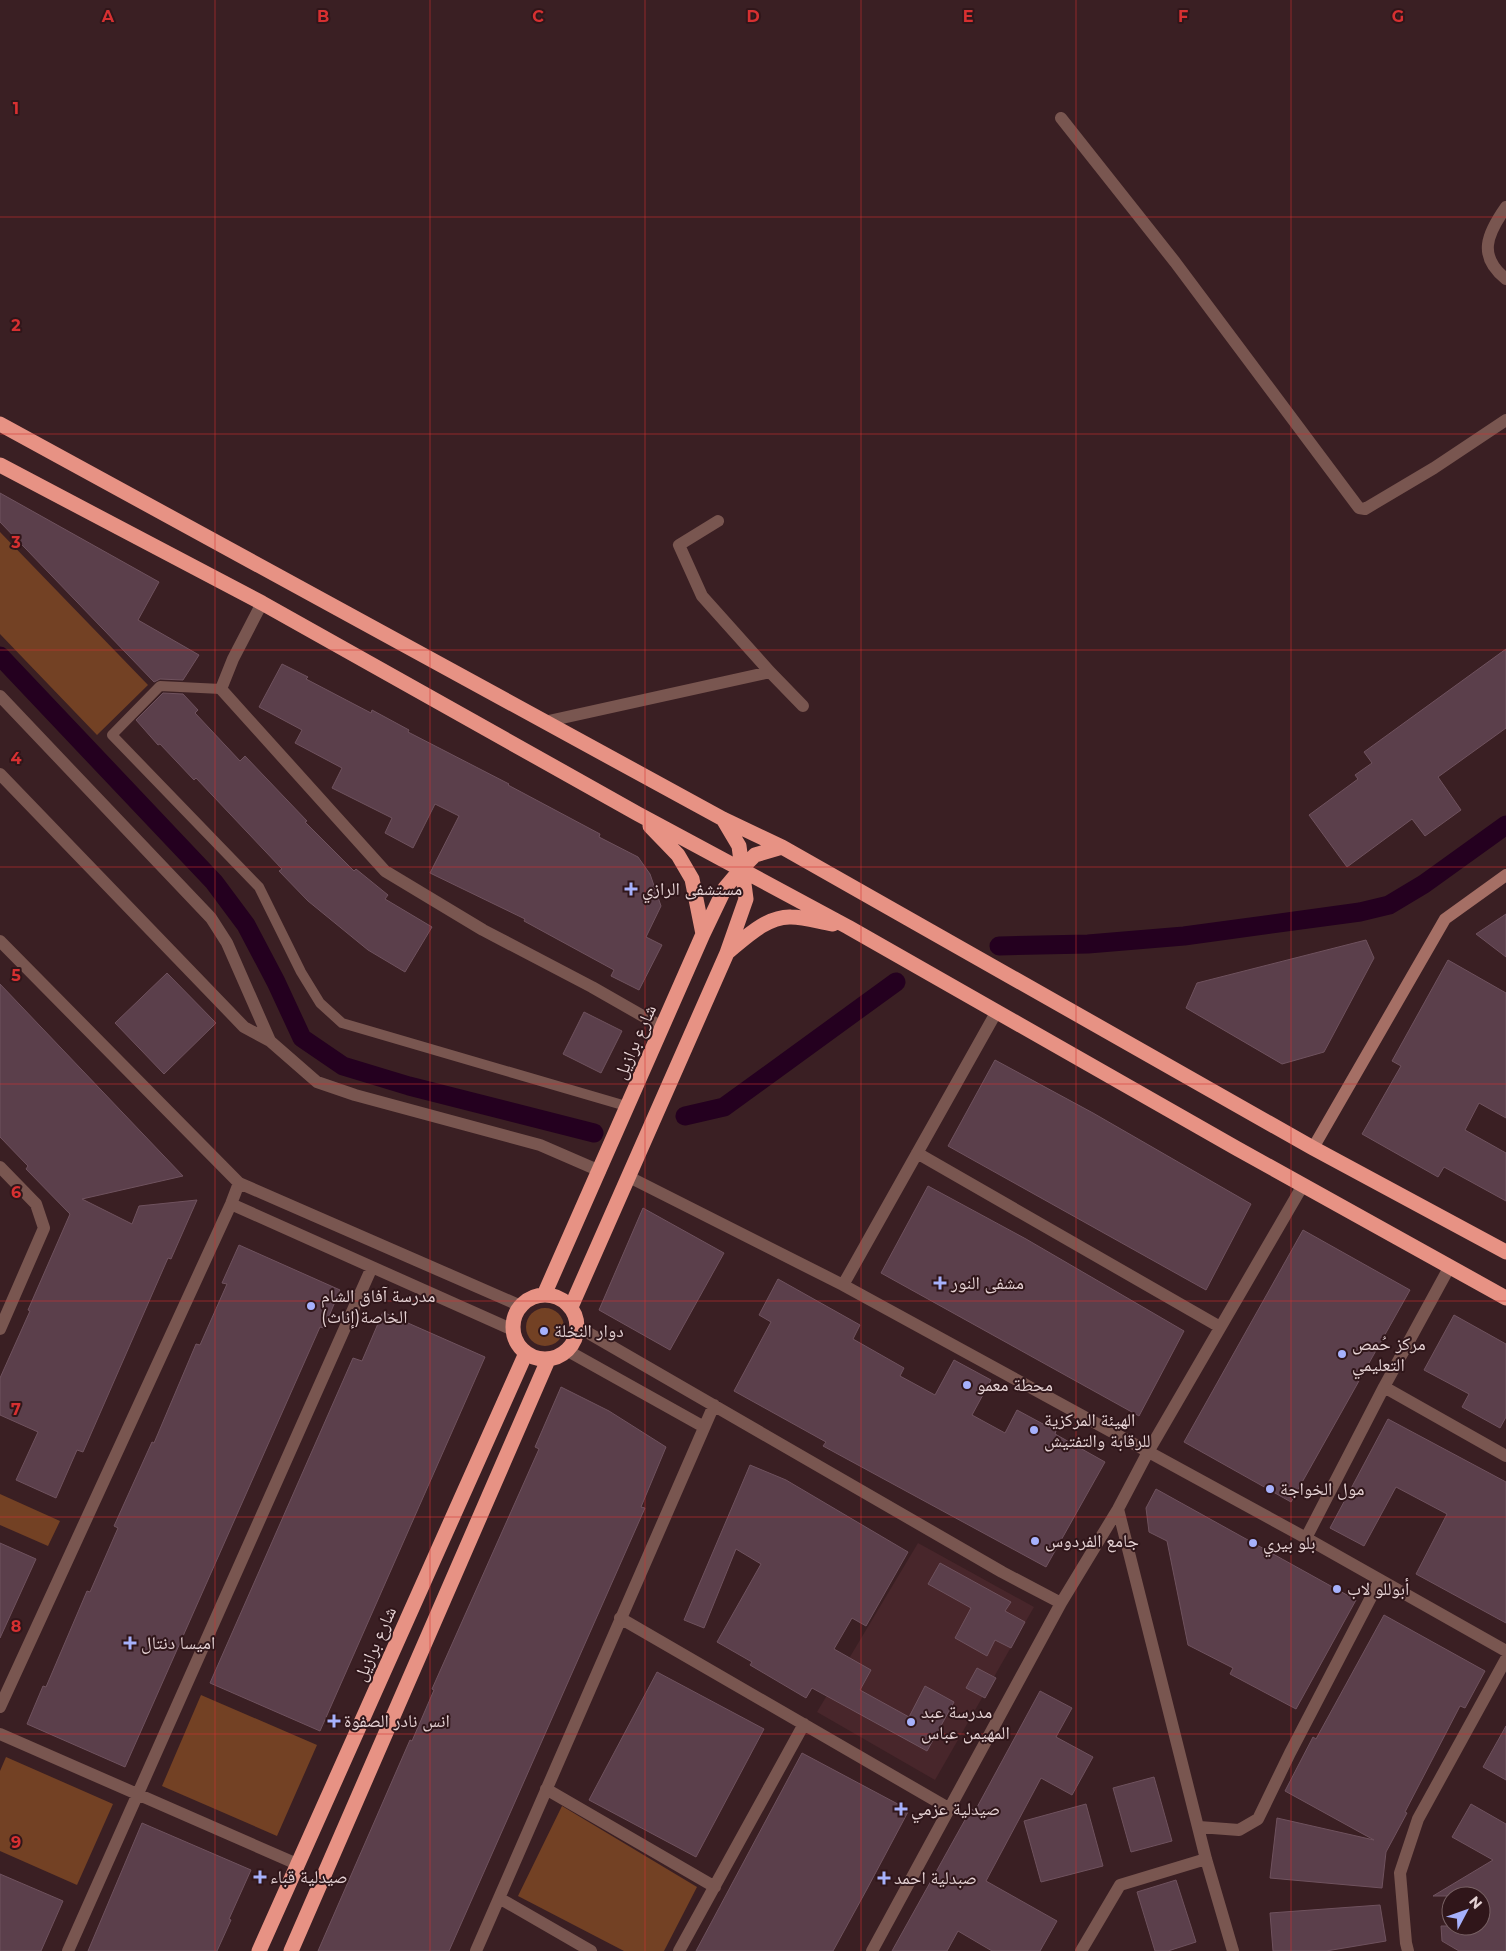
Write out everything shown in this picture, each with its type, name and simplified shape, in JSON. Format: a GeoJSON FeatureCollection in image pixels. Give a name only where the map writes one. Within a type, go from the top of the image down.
{"type":"FeatureCollection","features":[{"type":"Feature","properties":{"kind":"highway"},"geometry":{"type":"LineString","coordinates":[[0,424],[723,819],[782,847],[1313,1148],[1506,1252]]}},
{"type":"Feature","properties":{"kind":"highway"},"geometry":{"type":"LineString","coordinates":[[0,465],[262,603],[638,814],[848,927],[1302,1185],[1506,1298]]}},
{"type":"Feature","properties":{"kind":"highway"},"geometry":{"type":"LineString","coordinates":[[638,814],[678,855],[692,879],[703,934]]}},
{"type":"Feature","properties":{"kind":"highway"},"geometry":{"type":"LineString","coordinates":[[571,1308],[727,953],[746,899],[741,869],[740,846],[723,819]]}},
{"type":"Feature","properties":{"kind":"highway","name":"شارع برازيل"},"geometry":{"type":"LineString","coordinates":[[544,1295],[600,1171],[626,1106],[725,888],[755,855],[782,847]]}},
{"type":"Feature","properties":{"kind":"highway"},"geometry":{"type":"LineString","coordinates":[[727,953],[755,930],[771,921],[790,916],[848,927]]}},
{"type":"Feature","properties":{"kind":"highway"},"geometry":{"type":"LineString","coordinates":[[544,1295],[563,1300],[576,1316],[578,1327],[575,1342],[568,1351],[559,1357],[548,1360],[536,1358],[526,1353],[516,1341],[513,1330],[515,1316],[521,1306],[533,1297],[544,1295]]}},
{"type":"Feature","properties":{"kind":"highway","name":"شارع برازيل"},"geometry":{"type":"LineString","coordinates":[[259,1951],[526,1353]]}},
{"type":"Feature","properties":{"kind":"highway"},"geometry":{"type":"LineString","coordinates":[[291,1951],[548,1360]]}},
{"type":"Feature","properties":{"kind":"main road"},"geometry":{"type":"LineString","coordinates":[[1313,1148],[1444,919],[1506,876]]}},
{"type":"Feature","properties":{"kind":"street"},"geometry":{"type":"LineString","coordinates":[[1061,118],[1175,262],[1359,508],[1365,508],[1434,468],[1506,420]]}},
{"type":"Feature","properties":{"kind":"street"},"geometry":{"type":"LineString","coordinates":[[1506,207],[1489,236],[1487,254],[1494,270],[1506,279]]}},
{"type":"Feature","properties":{"kind":"street"},"geometry":{"type":"LineString","coordinates":[[718,521],[679,545],[702,596],[803,706]]}},
{"type":"Feature","properties":{"kind":"street"},"geometry":{"type":"LineString","coordinates":[[262,603],[233,659],[221,689],[385,871],[483,930],[592,987],[662,1027]]}},
{"type":"Feature","properties":{"kind":"street"},"geometry":{"type":"LineString","coordinates":[[544,722],[770,672]]}},
{"type":"Feature","properties":{"kind":"street"},"geometry":{"type":"LineString","coordinates":[[0,696],[211,918],[227,943],[270,1042]]}},
{"type":"Feature","properties":{"kind":"street"},"geometry":{"type":"LineString","coordinates":[[0,774],[244,1027],[270,1042],[317,1082],[355,1095],[540,1145],[600,1171]]}},
{"type":"Feature","properties":{"kind":"street"},"geometry":{"type":"LineString","coordinates":[[0,941],[239,1183],[521,1306]]}},
{"type":"Feature","properties":{"kind":"street"},"geometry":{"type":"LineString","coordinates":[[843,1285],[997,1011]]}},
{"type":"Feature","properties":{"kind":"street"},"geometry":{"type":"LineString","coordinates":[[917,1154],[1220,1327]]}},
{"type":"Feature","properties":{"kind":"street"},"geometry":{"type":"LineString","coordinates":[[0,1167],[36,1204],[44,1228],[0,1329]]}},
{"type":"Feature","properties":{"kind":"street"},"geometry":{"type":"LineString","coordinates":[[629,1177],[843,1285],[1306,1538],[1506,1651]]}},
{"type":"Feature","properties":{"kind":"street"},"geometry":{"type":"LineString","coordinates":[[0,1707],[239,1183]]}},
{"type":"Feature","properties":{"kind":"street"},"geometry":{"type":"LineString","coordinates":[[872,1951],[950,1810],[1060,1603],[1118,1509],[1148,1452],[1302,1185]]}},
{"type":"Feature","properties":{"kind":"street"},"geometry":{"type":"LineString","coordinates":[[231,1204],[513,1330]]}},
{"type":"Feature","properties":{"kind":"street"},"geometry":{"type":"LineString","coordinates":[[1306,1538],[1384,1387],[1450,1266]]}},
{"type":"Feature","properties":{"kind":"street"},"geometry":{"type":"LineString","coordinates":[[68,1951],[372,1267]]}},
{"type":"Feature","properties":{"kind":"street"},"geometry":{"type":"LineString","coordinates":[[578,1327],[1002,1572],[1060,1603]]}},
{"type":"Feature","properties":{"kind":"street"},"geometry":{"type":"LineString","coordinates":[[568,1351],[704,1427]]}},
{"type":"Feature","properties":{"kind":"street"},"geometry":{"type":"LineString","coordinates":[[1384,1387],[1506,1456]]}},
{"type":"Feature","properties":{"kind":"street"},"geometry":{"type":"LineString","coordinates":[[476,1951],[714,1405]]}},
{"type":"Feature","properties":{"kind":"street"},"geometry":{"type":"LineString","coordinates":[[1118,1509],[1206,1859],[1233,1951]]}},
{"type":"Feature","properties":{"kind":"street"},"geometry":{"type":"LineString","coordinates":[[1199,1827],[1239,1830],[1258,1819],[1290,1752],[1380,1580]]}},
{"type":"Feature","properties":{"kind":"street"},"geometry":{"type":"LineString","coordinates":[[620,1618],[950,1810]]}},
{"type":"Feature","properties":{"kind":"street"},"geometry":{"type":"LineString","coordinates":[[1408,1951],[1400,1873],[1418,1819],[1506,1659]]}},
{"type":"Feature","properties":{"kind":"street"},"geometry":{"type":"LineString","coordinates":[[679,1951],[804,1724]]}},
{"type":"Feature","properties":{"kind":"street"},"geometry":{"type":"LineString","coordinates":[[0,1734],[136,1795],[298,1864]]}},
{"type":"Feature","properties":{"kind":"street"},"geometry":{"type":"LineString","coordinates":[[546,1789],[715,1887]]}},
{"type":"Feature","properties":{"kind":"street"},"geometry":{"type":"LineString","coordinates":[[1082,1951],[1120,1885],[1206,1859]]}},
{"type":"Feature","properties":{"kind":"street"},"geometry":{"type":"LineString","coordinates":[[499,1898],[592,1951]]}},
{"type":"Feature","properties":{"kind":"lane"},"geometry":{"type":"LineString","coordinates":[[221,689],[160,686],[112,735],[258,887],[301,972],[320,1003],[342,1023],[626,1106]]}},
{"type":"Feature","properties":{"kind":"shaded area"},"geometry":{"type":"Polygon","coordinates":[[[0,532],[148,685],[97,735],[0,634],[0,532]]]}},
{"type":"Feature","properties":{"kind":"shaded area"},"geometry":{"type":"Polygon","coordinates":[[[545,1308],[558,1314],[564,1327],[558,1340],[545,1346],[532,1340],[526,1327],[532,1314],[545,1308]]]}},
{"type":"Feature","properties":{"kind":"shaded area"},"geometry":{"type":"Polygon","coordinates":[[[0,1494],[60,1521],[48,1546],[0,1525],[0,1494]]]}},
{"type":"Feature","properties":{"kind":"shaded area"},"geometry":{"type":"Polygon","coordinates":[[[918,1543],[1034,1607],[935,1780],[817,1712],[918,1543]]]}},
{"type":"Feature","properties":{"kind":"shaded area"},"geometry":{"type":"Polygon","coordinates":[[[201,1695],[317,1745],[277,1836],[162,1786],[201,1695]]]}},
{"type":"Feature","properties":{"kind":"shaded area"},"geometry":{"type":"Polygon","coordinates":[[[6,1757],[113,1804],[77,1885],[0,1851],[0,1771],[6,1757]]]}},
{"type":"Feature","properties":{"kind":"shaded area"},"geometry":{"type":"Polygon","coordinates":[[[562,1806],[697,1887],[664,1951],[624,1951],[518,1896],[562,1806]]]}},
{"type":"Feature","properties":{"kind":"building"},"geometry":{"type":"Polygon","coordinates":[[[0,493],[159,582],[138,620],[199,655],[183,680],[160,679],[154,682],[0,522],[0,493]]]}},
{"type":"Feature","properties":{"kind":"building"},"geometry":{"type":"Polygon","coordinates":[[[1506,649],[1506,728],[1438,777],[1461,810],[1425,836],[1412,819],[1347,867],[1309,815],[1358,779],[1355,775],[1372,763],[1364,752],[1506,649]]]}},
{"type":"Feature","properties":{"kind":"building"},"geometry":{"type":"Polygon","coordinates":[[[282,664],[308,677],[306,679],[371,713],[372,710],[409,730],[408,732],[509,784],[600,834],[599,837],[638,857],[650,874],[661,906],[646,937],[662,945],[639,990],[611,976],[614,970],[524,921],[525,919],[430,873],[459,816],[435,804],[413,848],[385,833],[392,818],[332,788],[342,768],[295,743],[302,730],[259,707],[282,664]]]}},
{"type":"Feature","properties":{"kind":"building"},"geometry":{"type":"Polygon","coordinates":[[[163,693],[183,694],[198,710],[195,713],[240,761],[245,756],[307,821],[305,822],[354,871],[356,869],[388,895],[385,899],[432,927],[405,972],[368,950],[308,901],[279,871],[282,869],[196,778],[194,780],[160,744],[158,745],[136,720],[163,693]]]}},
{"type":"Feature","properties":{"kind":"building"},"geometry":{"type":"Polygon","coordinates":[[[1506,914],[1506,957],[1476,934],[1506,914]]]}},
{"type":"Feature","properties":{"kind":"building"},"geometry":{"type":"Polygon","coordinates":[[[1366,940],[1374,958],[1324,1052],[1282,1064],[1186,1008],[1197,983],[1366,940]]]}},
{"type":"Feature","properties":{"kind":"building"},"geometry":{"type":"Polygon","coordinates":[[[1448,960],[1506,993],[1506,1118],[1479,1103],[1465,1130],[1506,1153],[1506,1201],[1444,1167],[1438,1177],[1362,1134],[1401,1066],[1392,1061],[1448,960]]]}},
{"type":"Feature","properties":{"kind":"building"},"geometry":{"type":"Polygon","coordinates":[[[167,973],[216,1023],[164,1074],[115,1023],[167,973]]]}},
{"type":"Feature","properties":{"kind":"building"},"geometry":{"type":"Polygon","coordinates":[[[0,984],[183,1176],[82,1199],[132,1224],[139,1206],[197,1200],[171,1259],[168,1258],[83,1452],[77,1450],[56,1498],[16,1480],[38,1432],[0,1415],[0,1378],[70,1214],[26,1169],[28,1166],[0,1137],[0,984]]]}},
{"type":"Feature","properties":{"kind":"building"},"geometry":{"type":"Polygon","coordinates":[[[584,1012],[622,1031],[601,1073],[563,1054],[584,1012]]]}},
{"type":"Feature","properties":{"kind":"building"},"geometry":{"type":"Polygon","coordinates":[[[995,1060],[1093,1113],[1251,1204],[1206,1290],[948,1146],[995,1060]]]}},
{"type":"Feature","properties":{"kind":"building"},"geometry":{"type":"Polygon","coordinates":[[[928,1186],[1026,1239],[1184,1331],[1139,1416],[881,1273],[928,1186]]]}},
{"type":"Feature","properties":{"kind":"building"},"geometry":{"type":"Polygon","coordinates":[[[643,1208],[724,1253],[670,1350],[599,1310],[643,1208]]]}},
{"type":"Feature","properties":{"kind":"building"},"geometry":{"type":"Polygon","coordinates":[[[1303,1230],[1410,1290],[1291,1502],[1184,1442],[1303,1230]]]}},
{"type":"Feature","properties":{"kind":"building"},"geometry":{"type":"Polygon","coordinates":[[[239,1245],[340,1290],[324,1328],[320,1327],[125,1767],[27,1724],[43,1686],[46,1687],[87,1591],[90,1592],[118,1528],[114,1526],[152,1442],[154,1443],[196,1344],[200,1345],[227,1284],[222,1283],[239,1245]]]}},
{"type":"Feature","properties":{"kind":"building"},"geometry":{"type":"Polygon","coordinates":[[[778,1279],[860,1325],[853,1339],[904,1368],[900,1376],[935,1395],[954,1360],[991,1380],[972,1415],[1005,1433],[1017,1410],[1056,1431],[1055,1434],[1105,1462],[1046,1567],[823,1446],[826,1442],[734,1391],[771,1322],[759,1315],[778,1279]]]}},
{"type":"Feature","properties":{"kind":"building"},"geometry":{"type":"Polygon","coordinates":[[[383,1312],[485,1357],[320,1731],[210,1683],[353,1358],[362,1361],[383,1312]]]}},
{"type":"Feature","properties":{"kind":"building"},"geometry":{"type":"Polygon","coordinates":[[[1454,1315],[1506,1344],[1506,1417],[1500,1428],[1462,1407],[1469,1394],[1424,1370],[1454,1315]]]}},
{"type":"Feature","properties":{"kind":"building"},"geometry":{"type":"Polygon","coordinates":[[[561,1387],[609,1411],[666,1447],[641,1507],[645,1508],[449,1951],[318,1951],[539,1449],[535,1447],[561,1387]]]}},
{"type":"Feature","properties":{"kind":"building"},"geometry":{"type":"Polygon","coordinates":[[[1388,1419],[1506,1482],[1506,1623],[1416,1574],[1447,1514],[1396,1487],[1364,1546],[1330,1528],[1388,1419]]]}},
{"type":"Feature","properties":{"kind":"building"},"geometry":{"type":"Polygon","coordinates":[[[750,1465],[786,1480],[908,1552],[866,1626],[852,1618],[834,1649],[871,1670],[860,1690],[909,1717],[925,1686],[954,1702],[927,1751],[812,1688],[806,1698],[750,1665],[752,1662],[717,1642],[761,1564],[736,1549],[704,1628],[684,1620],[750,1465]]]}},
{"type":"Feature","properties":{"kind":"building"},"geometry":{"type":"Polygon","coordinates":[[[1156,1489],[1356,1600],[1296,1709],[1230,1674],[1233,1668],[1188,1645],[1167,1541],[1149,1532],[1146,1508],[1156,1489]]]}},
{"type":"Feature","properties":{"kind":"building"},"geometry":{"type":"Polygon","coordinates":[[[0,1543],[36,1559],[0,1638],[0,1543]]]}},
{"type":"Feature","properties":{"kind":"building"},"geometry":{"type":"Polygon","coordinates":[[[940,1563],[1011,1602],[1005,1611],[1025,1622],[1011,1648],[995,1640],[987,1656],[955,1638],[971,1608],[928,1584],[940,1563]]]}},
{"type":"Feature","properties":{"kind":"building"},"geometry":{"type":"Polygon","coordinates":[[[1384,1615],[1485,1671],[1465,1708],[1460,1706],[1386,1852],[1382,1888],[1270,1878],[1277,1818],[1374,1840],[1285,1791],[1313,1737],[1316,1739],[1384,1615]]]}},
{"type":"Feature","properties":{"kind":"building"},"geometry":{"type":"Polygon","coordinates":[[[977,1668],[996,1678],[985,1698],[966,1688],[977,1668]]]}},
{"type":"Feature","properties":{"kind":"building"},"geometry":{"type":"Polygon","coordinates":[[[657,1672],[764,1729],[696,1857],[589,1800],[657,1672]]]}},
{"type":"Feature","properties":{"kind":"building"},"geometry":{"type":"Polygon","coordinates":[[[1040,1691],[1072,1708],[1056,1737],[1093,1757],[1072,1795],[1041,1778],[986,1881],[1057,1921],[1040,1951],[992,1951],[958,1931],[947,1951],[892,1951],[971,1809],[975,1811],[1040,1691]]]}},
{"type":"Feature","properties":{"kind":"building"},"geometry":{"type":"Polygon","coordinates":[[[1506,1726],[1506,1780],[1483,1767],[1506,1726]]]}},
{"type":"Feature","properties":{"kind":"building"},"geometry":{"type":"Polygon","coordinates":[[[802,1753],[909,1810],[867,1889],[833,1951],[696,1951],[802,1753]]]}},
{"type":"Feature","properties":{"kind":"building"},"geometry":{"type":"Polygon","coordinates":[[[1154,1777],[1172,1841],[1131,1852],[1113,1788],[1154,1777]]]}},
{"type":"Feature","properties":{"kind":"building"},"geometry":{"type":"Polygon","coordinates":[[[1086,1804],[1103,1866],[1041,1882],[1024,1821],[1086,1804]]]}},
{"type":"Feature","properties":{"kind":"building"},"geometry":{"type":"Polygon","coordinates":[[[1471,1804],[1506,1824],[1506,1951],[1459,1951],[1442,1941],[1442,1936],[1491,1936],[1491,1886],[1450,1886],[1493,1860],[1452,1837],[1471,1804]]]}},
{"type":"Feature","properties":{"kind":"building"},"geometry":{"type":"Polygon","coordinates":[[[142,1823],[251,1870],[217,1951],[88,1951],[142,1823]]]}},
{"type":"Feature","properties":{"kind":"building"},"geometry":{"type":"Polygon","coordinates":[[[0,1874],[63,1901],[41,1951],[0,1951],[0,1874]]]}},
{"type":"Feature","properties":{"kind":"building"},"geometry":{"type":"Polygon","coordinates":[[[1176,1880],[1196,1942],[1168,1951],[1155,1951],[1137,1892],[1176,1880]]]}},
{"type":"Feature","properties":{"kind":"building"},"geometry":{"type":"Polygon","coordinates":[[[1441,1891],[1441,1896],[1433,1896],[1441,1891]]]}},
{"type":"Feature","properties":{"kind":"building"},"geometry":{"type":"Polygon","coordinates":[[[1380,1905],[1386,1941],[1326,1951],[1273,1951],[1270,1913],[1380,1905]]]}},
{"type":"Feature","properties":{"kind":"waterway"},"geometry":{"type":"LineString","coordinates":[[0,656],[214,882],[246,925],[276,982],[302,1038],[343,1066],[409,1086],[594,1133]]}},
{"type":"Feature","properties":{"kind":"waterway"},"geometry":{"type":"LineString","coordinates":[[999,946],[1088,944],[1184,936],[1360,912],[1389,905],[1424,884],[1506,825]]}},
{"type":"Feature","properties":{"kind":"waterway"},"geometry":{"type":"LineString","coordinates":[[685,1116],[724,1107],[896,982]]}},
{"type":"Feature","properties":{"kind":"place","name":"مستشفى الرازي"},"geometry":{"type":"Point","coordinates":[631,889]}},
{"type":"Feature","properties":{"kind":"place","name":"مشفى النور"},"geometry":{"type":"Point","coordinates":[940,1283]}},
{"type":"Feature","properties":{"kind":"place","name":"مدرسة آفاق الشام الخاصة(إناث)"},"geometry":{"type":"Point","coordinates":[311,1306]}},
{"type":"Feature","properties":{"kind":"place","name":"دوار النخلة"},"geometry":{"type":"Point","coordinates":[544,1331]}},
{"type":"Feature","properties":{"kind":"place","name":"مركز حُمص التعليمي"},"geometry":{"type":"Point","coordinates":[1342,1354]}},
{"type":"Feature","properties":{"kind":"place","name":"محطة معمو"},"geometry":{"type":"Point","coordinates":[967,1385]}},
{"type":"Feature","properties":{"kind":"place","name":"الهيئة المركزية للرقابة والتفتيش"},"geometry":{"type":"Point","coordinates":[1034,1430]}},
{"type":"Feature","properties":{"kind":"place","name":"مول الخواجة"},"geometry":{"type":"Point","coordinates":[1270,1489]}},
{"type":"Feature","properties":{"kind":"place","name":"جامع الفردوس"},"geometry":{"type":"Point","coordinates":[1035,1541]}},
{"type":"Feature","properties":{"kind":"place","name":"بلو بيري"},"geometry":{"type":"Point","coordinates":[1253,1543]}},
{"type":"Feature","properties":{"kind":"place","name":"أبوللو لاب"},"geometry":{"type":"Point","coordinates":[1337,1589]}},
{"type":"Feature","properties":{"kind":"place","name":"اميسا دنتال"},"geometry":{"type":"Point","coordinates":[130,1643]}},
{"type":"Feature","properties":{"kind":"place","name":"انس نادر الصفوة"},"geometry":{"type":"Point","coordinates":[334,1721]}},
{"type":"Feature","properties":{"kind":"place","name":"مدرسة عبد المهيمن عباس"},"geometry":{"type":"Point","coordinates":[911,1722]}},
{"type":"Feature","properties":{"kind":"place","name":"صيدلية عزمي"},"geometry":{"type":"Point","coordinates":[901,1809]}},
{"type":"Feature","properties":{"kind":"place","name":"صيدلية قباء"},"geometry":{"type":"Point","coordinates":[260,1877]}},
{"type":"Feature","properties":{"kind":"place","name":"صبدلية احمد"},"geometry":{"type":"Point","coordinates":[884,1878]}}]}
